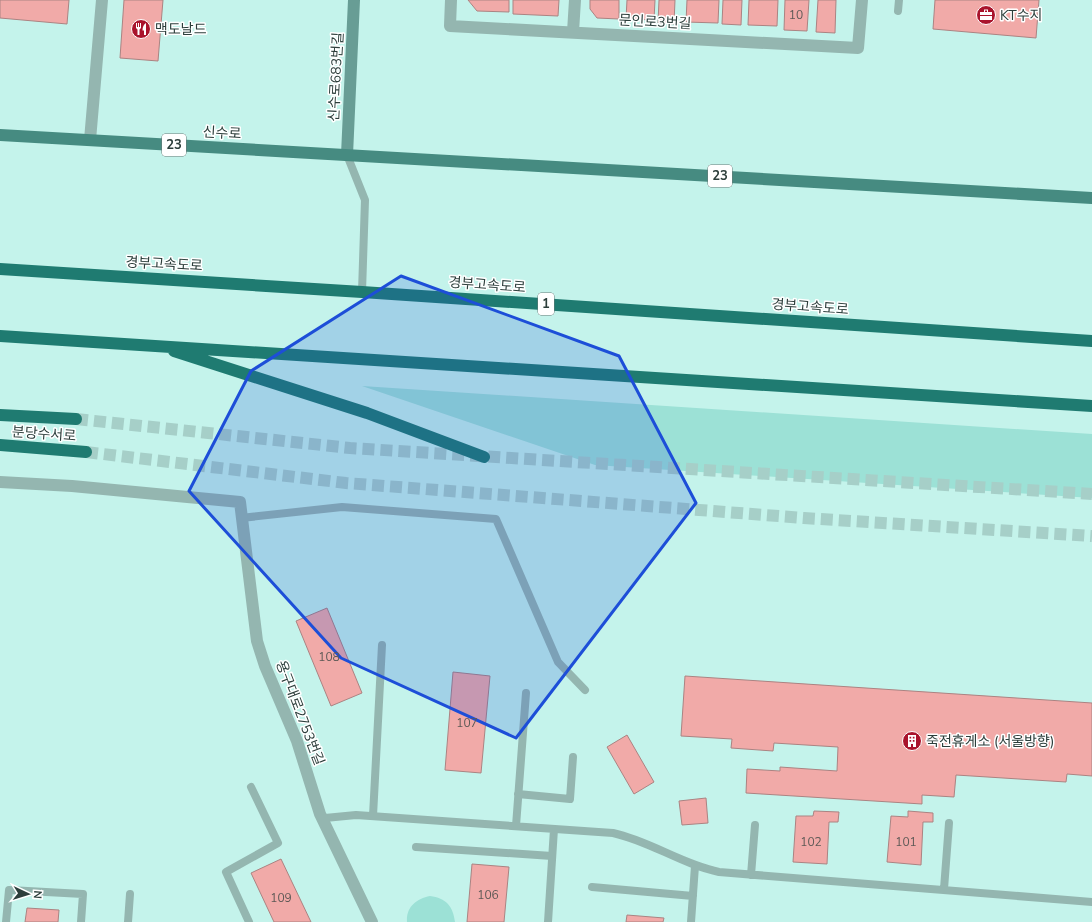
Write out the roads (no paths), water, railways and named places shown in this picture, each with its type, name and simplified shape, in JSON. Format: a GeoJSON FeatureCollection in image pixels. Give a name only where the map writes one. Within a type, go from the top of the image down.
{"type":"FeatureCollection","features":[{"type":"Feature","properties":{"kind":"highway","name":"경부고속도로"},"geometry":{"type":"LineString","coordinates":[[0,270],[362,292],[1092,340]]}},
{"type":"Feature","properties":{"kind":"highway"},"geometry":{"type":"LineString","coordinates":[[0,336],[1092,406]]}},
{"type":"Feature","properties":{"kind":"highway"},"geometry":{"type":"LineString","coordinates":[[155,345],[367,413],[484,457]]}},
{"type":"Feature","properties":{"kind":"highway","name":"분당수서로"},"geometry":{"type":"LineString","coordinates":[[0,415],[76,419]]}},
{"type":"Feature","properties":{"kind":"highway","name":"분당수서로"},"geometry":{"type":"LineString","coordinates":[[0,446],[86,452]]}},
{"type":"Feature","properties":{"kind":"main road","name":"신수로"},"geometry":{"type":"LineString","coordinates":[[0,135],[347,155]]}},
{"type":"Feature","properties":{"kind":"main road","name":"23"},"geometry":{"type":"LineString","coordinates":[[347,155],[1092,198]]}},
{"type":"Feature","properties":{"kind":"street"},"geometry":{"type":"LineString","coordinates":[[90,140],[102,0]]}},
{"type":"Feature","properties":{"kind":"street","name":"신수로683번길"},"geometry":{"type":"LineString","coordinates":[[347,155],[354,0]]}},
{"type":"Feature","properties":{"kind":"street","name":"문인로3번길"},"geometry":{"type":"LineString","coordinates":[[451,0],[450,26],[858,48],[862,0]]}},
{"type":"Feature","properties":{"kind":"street"},"geometry":{"type":"LineString","coordinates":[[573,32],[575,0]]}},
{"type":"Feature","properties":{"kind":"street","name":"용구대로2753번길"},"geometry":{"type":"LineString","coordinates":[[0,482],[72,486],[240,502],[257,641],[265,666],[297,741],[320,814],[372,922]]}},
{"type":"Feature","properties":{"kind":"lane"},"geometry":{"type":"LineString","coordinates":[[898,11],[899,0]]}},
{"type":"Feature","properties":{"kind":"lane"},"geometry":{"type":"LineString","coordinates":[[347,155],[365,200],[362,292]]}},
{"type":"Feature","properties":{"kind":"lane"},"geometry":{"type":"LineString","coordinates":[[242,518],[342,507],[496,519],[558,662],[585,690]]}},
{"type":"Feature","properties":{"kind":"lane"},"geometry":{"type":"LineString","coordinates":[[373,816],[382,645]]}},
{"type":"Feature","properties":{"kind":"lane"},"geometry":{"type":"LineString","coordinates":[[516,826],[526,693]]}},
{"type":"Feature","properties":{"kind":"lane"},"geometry":{"type":"LineString","coordinates":[[518,794],[570,799],[573,757]]}},
{"type":"Feature","properties":{"kind":"lane"},"geometry":{"type":"LineString","coordinates":[[250,922],[226,872],[278,844],[251,787]]}},
{"type":"Feature","properties":{"kind":"lane"},"geometry":{"type":"LineString","coordinates":[[320,814],[325,818],[356,815],[613,834],[631,837],[695,866],[718,872],[1092,902]]}},
{"type":"Feature","properties":{"kind":"lane"},"geometry":{"type":"LineString","coordinates":[[944,889],[949,823]]}},
{"type":"Feature","properties":{"kind":"lane"},"geometry":{"type":"LineString","coordinates":[[751,875],[755,825]]}},
{"type":"Feature","properties":{"kind":"lane"},"geometry":{"type":"LineString","coordinates":[[548,922],[554,829]]}},
{"type":"Feature","properties":{"kind":"lane"},"geometry":{"type":"LineString","coordinates":[[416,847],[552,856]]}},
{"type":"Feature","properties":{"kind":"lane"},"geometry":{"type":"LineString","coordinates":[[691,922],[695,866]]}},
{"type":"Feature","properties":{"kind":"lane"},"geometry":{"type":"LineString","coordinates":[[592,887],[693,896]]}},
{"type":"Feature","properties":{"kind":"lane"},"geometry":{"type":"LineString","coordinates":[[6,922],[9,890],[83,894],[81,922]]}},
{"type":"Feature","properties":{"kind":"lane"},"geometry":{"type":"LineString","coordinates":[[128,922],[130,894]]}},
{"type":"Feature","properties":{"kind":"tunnel"},"geometry":{"type":"LineString","coordinates":[[76,419],[350,448],[1092,494]]}},
{"type":"Feature","properties":{"kind":"tunnel"},"geometry":{"type":"LineString","coordinates":[[86,452],[346,483],[804,518],[1092,536]]}},
{"type":"Feature","properties":{"kind":"place","name":"KT수지"},"geometry":{"type":"Point","coordinates":[986,15]}},
{"type":"Feature","properties":{"kind":"place","name":"맥도날드"},"geometry":{"type":"Point","coordinates":[141,29]}},
{"type":"Feature","properties":{"kind":"place","name":"죽전휴게소 (서울방향)"},"geometry":{"type":"Point","coordinates":[912,741]}}]}
